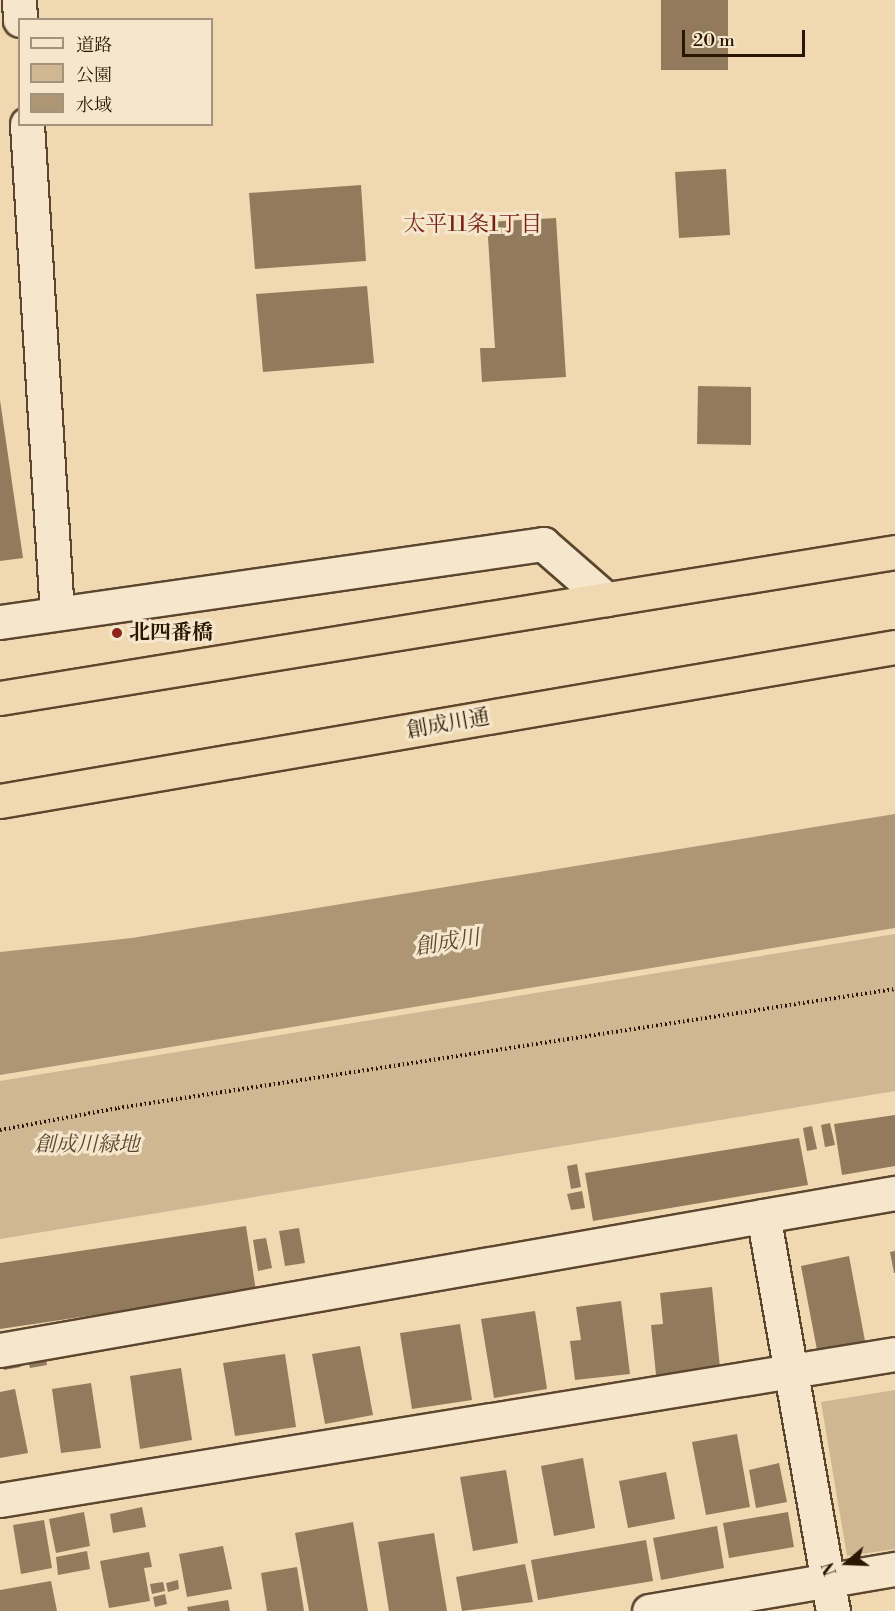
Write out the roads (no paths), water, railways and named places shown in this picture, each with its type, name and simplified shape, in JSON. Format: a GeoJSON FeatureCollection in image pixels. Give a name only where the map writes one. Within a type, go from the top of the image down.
{"type":"FeatureCollection","features":[{"type":"Feature","properties":{"kind":"highway"},"geometry":{"type":"LineString","coordinates":[[0,698],[895,552]]}},
{"type":"Feature","properties":{"kind":"highway","name":"創成川通"},"geometry":{"type":"LineString","coordinates":[[0,801],[895,647]]}},
{"type":"Feature","properties":{"kind":"street"},"geometry":{"type":"LineString","coordinates":[[19,0],[20,18]]}},
{"type":"Feature","properties":{"kind":"street"},"geometry":{"type":"LineString","coordinates":[[27,126],[57,612]]}},
{"type":"Feature","properties":{"kind":"street"},"geometry":{"type":"LineString","coordinates":[[0,622],[543,544],[606,599]]}},
{"type":"Feature","properties":{"kind":"street"},"geometry":{"type":"LineString","coordinates":[[0,1350],[895,1193]]}},
{"type":"Feature","properties":{"kind":"street"},"geometry":{"type":"LineString","coordinates":[[764,1216],[793,1370],[830,1596]]}},
{"type":"Feature","properties":{"kind":"street"},"geometry":{"type":"LineString","coordinates":[[0,1500],[895,1354]]}},
{"type":"Feature","properties":{"kind":"street"},"geometry":{"type":"LineString","coordinates":[[650,1611],[830,1596],[895,1569]]}},
{"type":"Feature","properties":{"kind":"water","name":"創成川"},"geometry":{"type":"Polygon","coordinates":[[[895,814],[895,928],[0,1075],[0,952],[132,938],[895,814]]]}},
{"type":"Feature","properties":{"kind":"place","name":"北四番橋"},"geometry":{"type":"Point","coordinates":[117,633]}},
{"type":"Feature","properties":{"kind":"district","name":"太平11条1丁目"},"geometry":{"type":"Point","coordinates":[473,225]}},
{"type":"Feature","properties":{"kind":"park label","name":"創成川緑地"},"geometry":{"type":"Point","coordinates":[87,1145]}}]}
